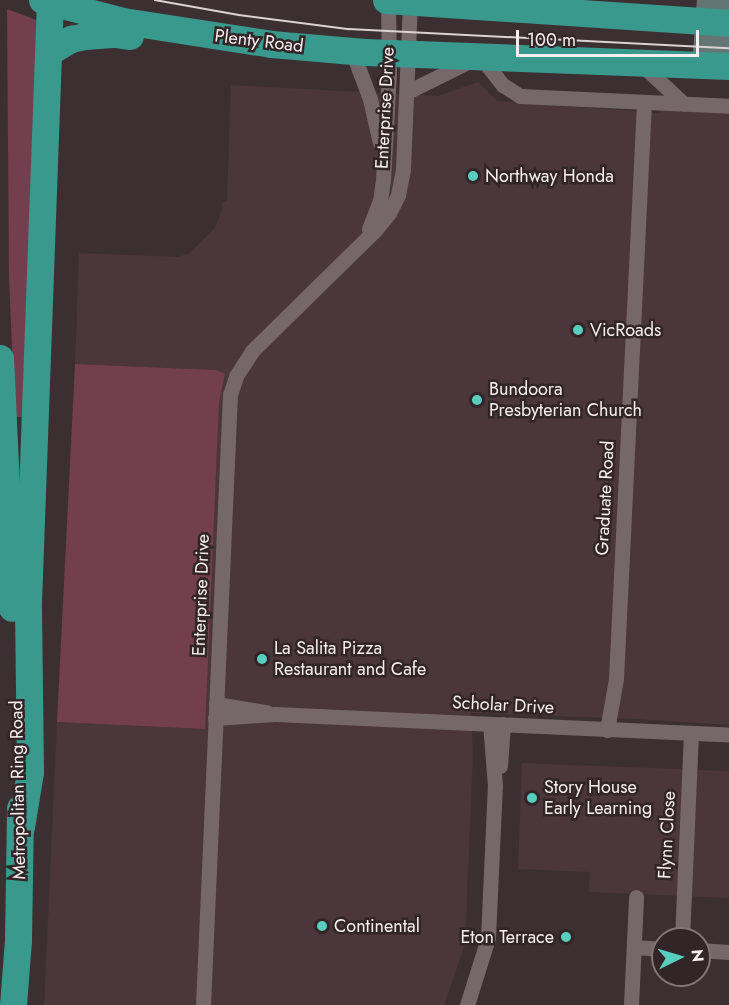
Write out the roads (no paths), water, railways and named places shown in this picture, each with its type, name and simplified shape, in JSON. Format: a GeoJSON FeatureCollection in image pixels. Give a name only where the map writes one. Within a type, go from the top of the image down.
{"type":"FeatureCollection","features":[{"type":"Feature","properties":{"kind":"highway"},"geometry":{"type":"LineString","coordinates":[[394,0],[717,14]]}},
{"type":"Feature","properties":{"kind":"highway"},"geometry":{"type":"LineString","coordinates":[[21,827],[30,772],[28,591],[60,46],[48,6]]}},
{"type":"Feature","properties":{"kind":"highway","name":"Plenty Road"},"geometry":{"type":"LineString","coordinates":[[48,6],[123,21],[271,44],[352,51],[642,65],[717,66]]}},
{"type":"Feature","properties":{"kind":"highway"},"geometry":{"type":"LineString","coordinates":[[60,46],[98,34],[116,34],[182,45],[215,47],[271,44]]}},
{"type":"Feature","properties":{"kind":"highway","name":"Metropolitan Ring Road"},"geometry":{"type":"LineString","coordinates":[[0,358],[21,827],[13,1005]]}},
{"type":"Feature","properties":{"kind":"street","name":"Enterprise Drive"},"geometry":{"type":"LineString","coordinates":[[203,1005],[228,427],[232,385],[252,351],[388,213],[398,195],[403,169],[407,92],[398,53],[394,0]]}},
{"type":"Feature","properties":{"kind":"street","name":"Enterprise Drive"},"geometry":{"type":"LineString","coordinates":[[363,239],[380,201],[398,53],[394,0]]}},
{"type":"Feature","properties":{"kind":"street"},"geometry":{"type":"LineString","coordinates":[[717,14],[717,66]]}},
{"type":"Feature","properties":{"kind":"street"},"geometry":{"type":"LineString","coordinates":[[352,51],[370,99],[384,164]]}},
{"type":"Feature","properties":{"kind":"street"},"geometry":{"type":"LineString","coordinates":[[407,92],[480,57],[503,85],[520,96],[729,106]]}},
{"type":"Feature","properties":{"kind":"street"},"geometry":{"type":"LineString","coordinates":[[642,65],[684,104]]}},
{"type":"Feature","properties":{"kind":"street","name":"Graduate Road"},"geometry":{"type":"LineString","coordinates":[[613,730],[644,103]]}},
{"type":"Feature","properties":{"kind":"street","name":"Scholar Drive"},"geometry":{"type":"LineString","coordinates":[[215,711],[729,735]]}},
{"type":"Feature","properties":{"kind":"street"},"geometry":{"type":"LineString","coordinates":[[467,1005],[488,938],[497,724]]}},
{"type":"Feature","properties":{"kind":"street","name":"Flynn Close"},"geometry":{"type":"LineString","coordinates":[[683,927],[691,734]]}},
{"type":"Feature","properties":{"kind":"street"},"geometry":{"type":"LineString","coordinates":[[632,1005],[636,897]]}},
{"type":"Feature","properties":{"kind":"street"},"geometry":{"type":"LineString","coordinates":[[634,947],[651,948]]}},
{"type":"Feature","properties":{"kind":"street"},"geometry":{"type":"LineString","coordinates":[[711,951],[729,952]]}},
{"type":"Feature","properties":{"kind":"tram line"},"geometry":{"type":"LineString","coordinates":[[155,0],[239,15],[349,29],[729,48]]}},
{"type":"Feature","properties":{"kind":"place","name":"Northway Honda"},"geometry":{"type":"Point","coordinates":[473,176]}},
{"type":"Feature","properties":{"kind":"place","name":"VicRoads"},"geometry":{"type":"Point","coordinates":[578,330]}},
{"type":"Feature","properties":{"kind":"place","name":"Bundoora Presbyterian Church"},"geometry":{"type":"Point","coordinates":[477,400]}},
{"type":"Feature","properties":{"kind":"place","name":"La Salita Pizza Restaurant and Cafe"},"geometry":{"type":"Point","coordinates":[262,659]}},
{"type":"Feature","properties":{"kind":"place","name":"Story House Early Learning"},"geometry":{"type":"Point","coordinates":[532,798]}},
{"type":"Feature","properties":{"kind":"place","name":"Continental"},"geometry":{"type":"Point","coordinates":[322,926]}},
{"type":"Feature","properties":{"kind":"place","name":"Eton Terrace"},"geometry":{"type":"Point","coordinates":[566,937]}}]}
